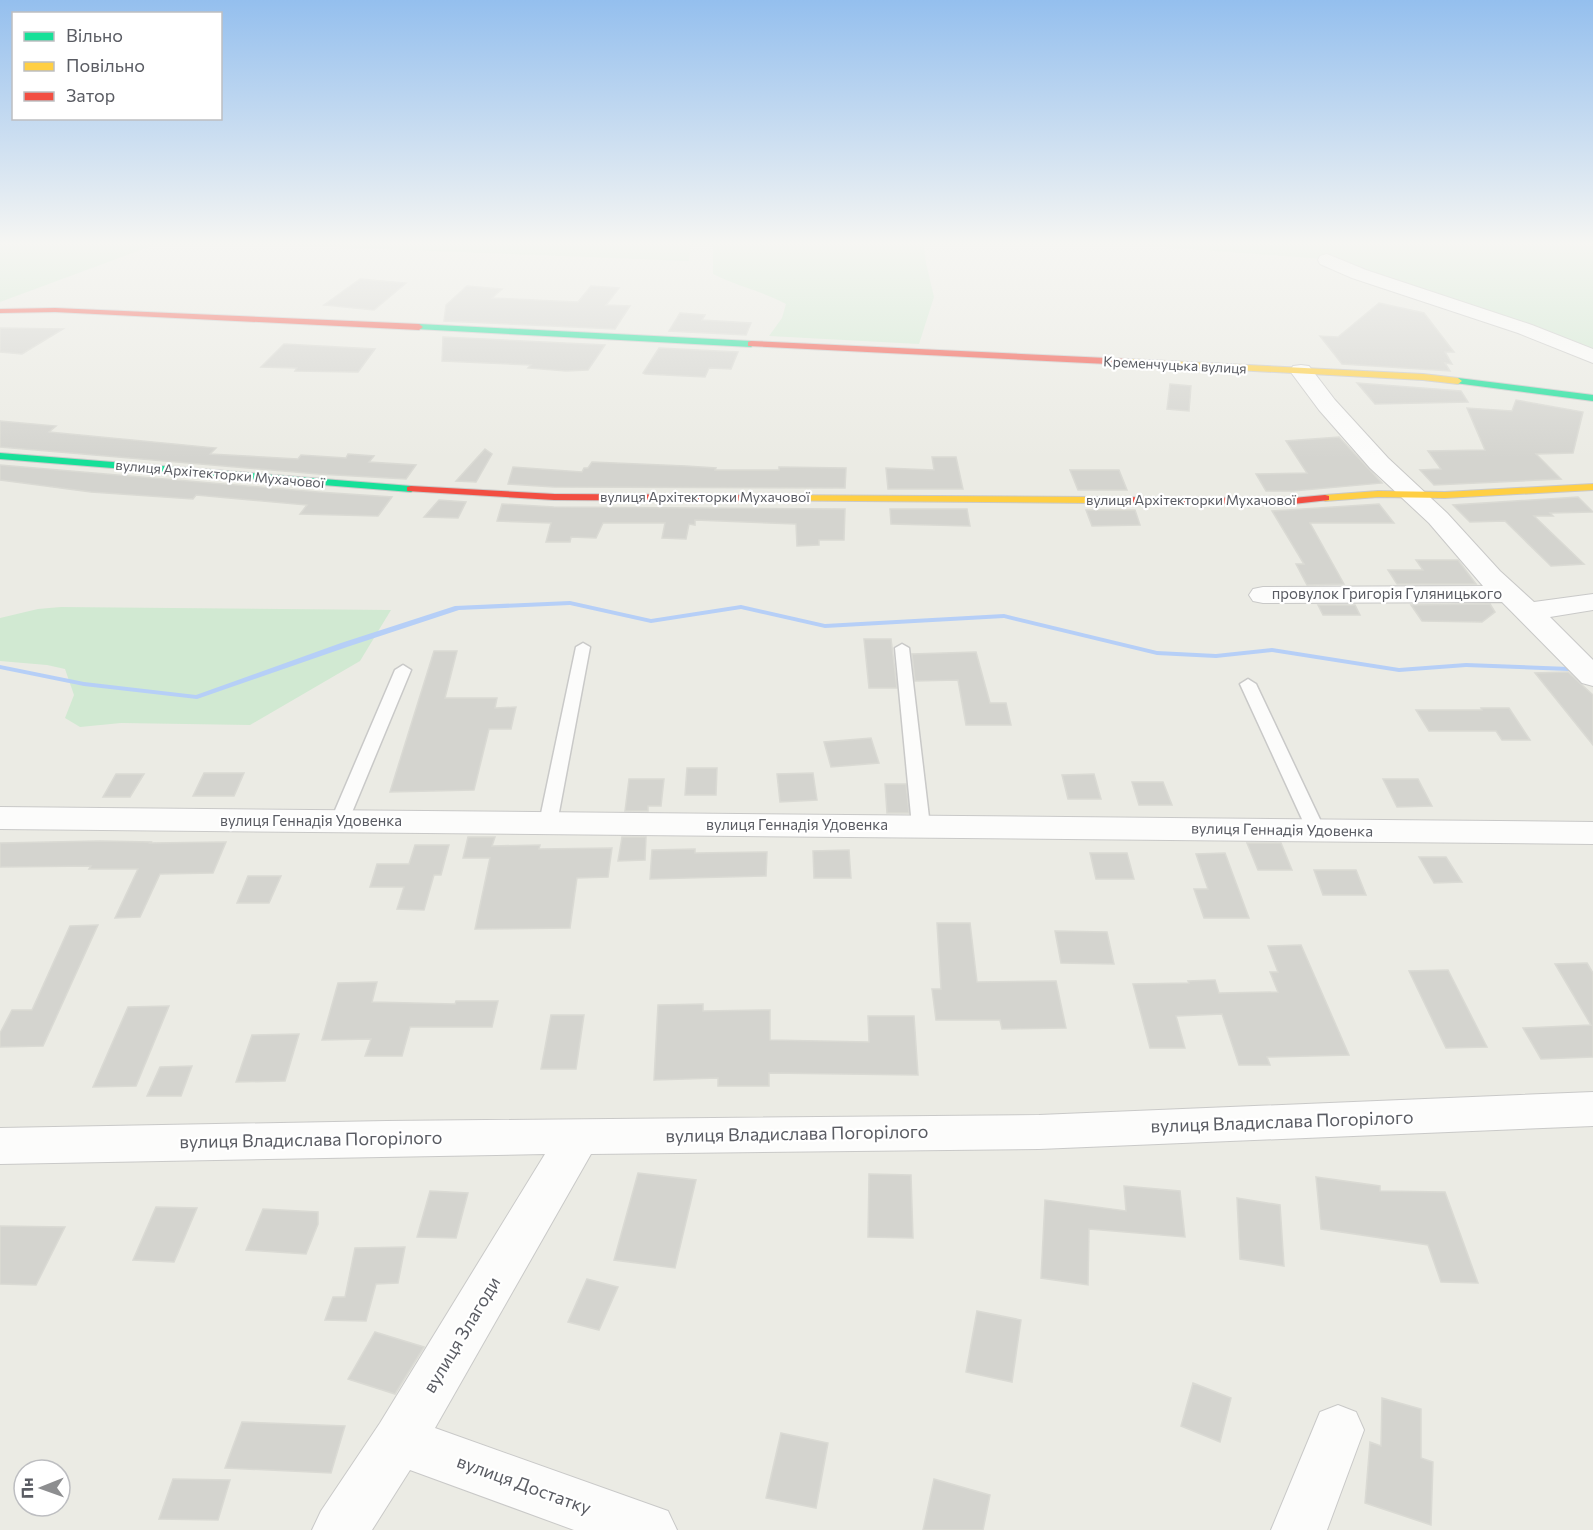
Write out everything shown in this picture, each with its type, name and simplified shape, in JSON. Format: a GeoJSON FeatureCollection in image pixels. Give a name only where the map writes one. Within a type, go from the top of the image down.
{"type":"FeatureCollection","features":[{"type":"Feature","properties":{"kind":"street","name":"Кременчуцька вулиця"},"geometry":{"type":"LineString","coordinates":[[188,316],[1457,380],[1593,398]]}},
{"type":"Feature","properties":{"kind":"street"},"geometry":{"type":"LineString","coordinates":[[1487,316],[1525,329],[1593,357]]}},
{"type":"Feature","properties":{"kind":"street"},"geometry":{"type":"LineString","coordinates":[[1301,371],[1327,405],[1378,463],[1438,518],[1490,577],[1519,602],[1593,677]]}},
{"type":"Feature","properties":{"kind":"street","name":"вулиця Архітекторки Мухачової"},"geometry":{"type":"LineString","coordinates":[[0,456],[318,483],[554,496],[1293,501],[1378,494],[1445,495],[1593,487]]}},
{"type":"Feature","properties":{"kind":"street","name":"провулок Григорія Гуляницького"},"geometry":{"type":"LineString","coordinates":[[1263,595],[1593,602]]}},
{"type":"Feature","properties":{"kind":"street","name":"вулиця Геннадія Удовенка"},"geometry":{"type":"LineString","coordinates":[[0,818],[1593,833]]}},
{"type":"Feature","properties":{"kind":"street","name":"вулиця Владислава Погорілого"},"geometry":{"type":"LineString","coordinates":[[0,1146],[579,1136],[1039,1132],[1593,1109]]}},
{"type":"Feature","properties":{"kind":"street","name":"вулиця Злагоди"},"geometry":{"type":"LineString","coordinates":[[339,1530],[399,1441],[579,1136]]}},
{"type":"Feature","properties":{"kind":"street"},"geometry":{"type":"LineString","coordinates":[[1299,1530],[1338,1430]]}},
{"type":"Feature","properties":{"kind":"street","name":"вулиця Достатку"},"geometry":{"type":"LineString","coordinates":[[399,1441],[649,1530]]}},
{"type":"Feature","properties":{"kind":"lane"},"geometry":{"type":"LineString","coordinates":[[548,823],[583,647]]}},
{"type":"Feature","properties":{"kind":"lane"},"geometry":{"type":"LineString","coordinates":[[902,648],[921,826]]}},
{"type":"Feature","properties":{"kind":"lane"},"geometry":{"type":"LineString","coordinates":[[339,822],[403,670]]}},
{"type":"Feature","properties":{"kind":"lane"},"geometry":{"type":"LineString","coordinates":[[1248,684],[1316,830]]}},
{"type":"Feature","properties":{"kind":"green space"},"geometry":{"type":"Polygon","coordinates":[[[928,316],[919,344],[769,336],[782,318],[928,316]]]}},
{"type":"Feature","properties":{"kind":"green space"},"geometry":{"type":"Polygon","coordinates":[[[1497,316],[1593,316],[1593,353],[1497,316]]]}},
{"type":"Feature","properties":{"kind":"green space"},"geometry":{"type":"Polygon","coordinates":[[[61,607],[391,610],[360,661],[250,725],[121,723],[80,727],[65,718],[74,695],[65,669],[0,661],[0,618],[38,609],[61,607]]]}},
{"type":"Feature","properties":{"kind":"building"},"geometry":{"type":"Polygon","coordinates":[[[445,316],[623,316],[615,329],[444,321],[445,316]]]}},
{"type":"Feature","properties":{"kind":"building"},"geometry":{"type":"Polygon","coordinates":[[[678,316],[704,316],[702,320],[751,323],[746,335],[669,331],[678,316]]]}},
{"type":"Feature","properties":{"kind":"building"},"geometry":{"type":"Polygon","coordinates":[[[1363,316],[1427,316],[1454,352],[1445,352],[1452,364],[1445,363],[1450,371],[1342,364],[1320,336],[1338,337],[1363,316]]]}},
{"type":"Feature","properties":{"kind":"building"},"geometry":{"type":"Polygon","coordinates":[[[0,328],[63,329],[22,354],[0,352],[0,328]]]}},
{"type":"Feature","properties":{"kind":"building"},"geometry":{"type":"Polygon","coordinates":[[[443,337],[605,345],[588,370],[566,371],[528,368],[531,365],[442,361],[443,337]]]}},
{"type":"Feature","properties":{"kind":"building"},"geometry":{"type":"Polygon","coordinates":[[[284,344],[375,349],[358,372],[295,371],[297,368],[261,367],[284,344]]]}},
{"type":"Feature","properties":{"kind":"building"},"geometry":{"type":"Polygon","coordinates":[[[659,348],[738,352],[731,369],[709,368],[705,377],[643,373],[659,348]]]}},
{"type":"Feature","properties":{"kind":"building"},"geometry":{"type":"Polygon","coordinates":[[[1357,383],[1461,391],[1468,402],[1375,404],[1357,383]]]}},
{"type":"Feature","properties":{"kind":"building"},"geometry":{"type":"Polygon","coordinates":[[[1170,384],[1191,386],[1189,411],[1167,409],[1170,384]]]}},
{"type":"Feature","properties":{"kind":"building"},"geometry":{"type":"Polygon","coordinates":[[[1516,400],[1583,412],[1573,453],[1536,454],[1561,479],[1434,485],[1420,470],[1441,469],[1428,451],[1485,450],[1467,408],[1512,411],[1516,400]]]}},
{"type":"Feature","properties":{"kind":"building"},"geometry":{"type":"Polygon","coordinates":[[[0,421],[56,426],[49,432],[216,448],[210,454],[298,459],[301,455],[346,458],[348,454],[374,456],[369,462],[416,465],[406,479],[318,474],[0,447],[0,421]]]}},
{"type":"Feature","properties":{"kind":"building"},"geometry":{"type":"Polygon","coordinates":[[[1339,437],[1382,483],[1293,491],[1266,491],[1256,474],[1307,473],[1286,441],[1339,437]]]}},
{"type":"Feature","properties":{"kind":"building"},"geometry":{"type":"Polygon","coordinates":[[[485,449],[492,454],[476,482],[456,481],[485,449]]]}},
{"type":"Feature","properties":{"kind":"building"},"geometry":{"type":"Polygon","coordinates":[[[932,457],[956,457],[963,489],[888,489],[886,468],[934,470],[932,457]]]}},
{"type":"Feature","properties":{"kind":"building"},"geometry":{"type":"Polygon","coordinates":[[[592,462],[716,468],[715,470],[779,470],[779,467],[846,468],[845,488],[554,487],[508,484],[513,467],[582,472],[592,462]]]}},
{"type":"Feature","properties":{"kind":"building"},"geometry":{"type":"Polygon","coordinates":[[[0,465],[392,497],[378,516],[300,514],[307,505],[196,495],[193,499],[91,492],[0,480],[0,465]]]}},
{"type":"Feature","properties":{"kind":"building"},"geometry":{"type":"Polygon","coordinates":[[[1070,470],[1119,470],[1127,490],[1078,490],[1070,470]]]}},
{"type":"Feature","properties":{"kind":"building"},"geometry":{"type":"Polygon","coordinates":[[[1578,497],[1593,512],[1550,513],[1553,516],[1534,516],[1584,564],[1551,566],[1505,521],[1470,522],[1453,505],[1578,497]]]}},
{"type":"Feature","properties":{"kind":"building"},"geometry":{"type":"Polygon","coordinates":[[[439,500],[466,502],[458,518],[424,517],[439,500]]]}},
{"type":"Feature","properties":{"kind":"building"},"geometry":{"type":"Polygon","coordinates":[[[502,504],[554,507],[845,509],[844,540],[819,540],[819,545],[797,546],[796,524],[695,520],[695,525],[689,524],[686,539],[662,538],[665,523],[603,523],[596,538],[571,537],[570,542],[546,542],[551,523],[497,521],[502,504]]]}},
{"type":"Feature","properties":{"kind":"building"},"geometry":{"type":"Polygon","coordinates":[[[1379,504],[1394,523],[1310,523],[1344,584],[1307,585],[1296,564],[1304,564],[1272,511],[1379,504]]]}},
{"type":"Feature","properties":{"kind":"building"},"geometry":{"type":"Polygon","coordinates":[[[890,509],[967,509],[970,526],[891,524],[890,509]]]}},
{"type":"Feature","properties":{"kind":"building"},"geometry":{"type":"Polygon","coordinates":[[[1086,510],[1135,510],[1140,525],[1092,526],[1086,510]]]}},
{"type":"Feature","properties":{"kind":"building"},"geometry":{"type":"Polygon","coordinates":[[[1416,560],[1458,560],[1476,584],[1397,584],[1388,570],[1423,570],[1416,560]]]}},
{"type":"Feature","properties":{"kind":"building"},"geometry":{"type":"Polygon","coordinates":[[[1490,604],[1495,612],[1482,622],[1422,621],[1411,605],[1490,604]]]}},
{"type":"Feature","properties":{"kind":"building"},"geometry":{"type":"Polygon","coordinates":[[[1318,605],[1355,605],[1360,615],[1323,615],[1318,605]]]}},
{"type":"Feature","properties":{"kind":"building"},"geometry":{"type":"Polygon","coordinates":[[[864,639],[891,639],[897,688],[869,688],[864,639]]]}},
{"type":"Feature","properties":{"kind":"building"},"geometry":{"type":"Polygon","coordinates":[[[434,651],[457,651],[445,698],[497,698],[495,708],[516,707],[511,729],[489,729],[474,790],[390,792],[434,651]]]}},
{"type":"Feature","properties":{"kind":"building"},"geometry":{"type":"Polygon","coordinates":[[[976,652],[990,703],[1006,703],[1011,725],[966,725],[958,680],[915,681],[912,654],[976,652]]]}},
{"type":"Feature","properties":{"kind":"building"},"geometry":{"type":"Polygon","coordinates":[[[1568,672],[1593,695],[1593,745],[1535,673],[1568,672]]]}},
{"type":"Feature","properties":{"kind":"building"},"geometry":{"type":"Polygon","coordinates":[[[1481,708],[1509,708],[1530,740],[1502,740],[1496,731],[1429,731],[1416,710],[1482,710],[1481,708]]]}},
{"type":"Feature","properties":{"kind":"building"},"geometry":{"type":"Polygon","coordinates":[[[871,738],[879,763],[831,767],[824,742],[871,738]]]}},
{"type":"Feature","properties":{"kind":"building"},"geometry":{"type":"Polygon","coordinates":[[[687,768],[717,768],[716,795],[685,795],[687,768]]]}},
{"type":"Feature","properties":{"kind":"building"},"geometry":{"type":"Polygon","coordinates":[[[204,773],[244,773],[234,796],[193,796],[204,773]]]}},
{"type":"Feature","properties":{"kind":"building"},"geometry":{"type":"Polygon","coordinates":[[[813,773],[817,800],[780,802],[777,774],[813,773]]]}},
{"type":"Feature","properties":{"kind":"building"},"geometry":{"type":"Polygon","coordinates":[[[116,774],[144,774],[130,797],[103,797],[116,774]]]}},
{"type":"Feature","properties":{"kind":"building"},"geometry":{"type":"Polygon","coordinates":[[[1094,774],[1101,799],[1068,799],[1062,775],[1094,774]]]}},
{"type":"Feature","properties":{"kind":"building"},"geometry":{"type":"Polygon","coordinates":[[[629,779],[664,779],[661,806],[648,806],[648,811],[625,811],[629,779]]]}},
{"type":"Feature","properties":{"kind":"building"},"geometry":{"type":"Polygon","coordinates":[[[1383,779],[1418,779],[1432,806],[1397,807],[1383,779]]]}},
{"type":"Feature","properties":{"kind":"building"},"geometry":{"type":"Polygon","coordinates":[[[1132,782],[1163,782],[1172,805],[1139,805],[1132,782]]]}},
{"type":"Feature","properties":{"kind":"building"},"geometry":{"type":"Polygon","coordinates":[[[885,784],[906,784],[909,813],[887,813],[885,784]]]}},
{"type":"Feature","properties":{"kind":"building"},"geometry":{"type":"Polygon","coordinates":[[[468,837],[495,837],[492,846],[540,845],[539,849],[612,848],[608,877],[577,878],[570,928],[475,929],[490,858],[463,858],[468,837]]]}},
{"type":"Feature","properties":{"kind":"building"},"geometry":{"type":"Polygon","coordinates":[[[622,837],[646,837],[645,860],[618,861],[622,837]]]}},
{"type":"Feature","properties":{"kind":"building"},"geometry":{"type":"Polygon","coordinates":[[[226,842],[213,873],[160,874],[140,917],[115,918],[138,869],[89,869],[91,866],[0,867],[0,843],[226,842]]]}},
{"type":"Feature","properties":{"kind":"building"},"geometry":{"type":"Polygon","coordinates":[[[1247,843],[1281,843],[1292,870],[1258,870],[1247,843]]]}},
{"type":"Feature","properties":{"kind":"building"},"geometry":{"type":"Polygon","coordinates":[[[415,845],[449,845],[441,875],[434,875],[424,910],[397,909],[404,887],[370,887],[377,864],[409,864],[415,845]]]}},
{"type":"Feature","properties":{"kind":"building"},"geometry":{"type":"Polygon","coordinates":[[[695,849],[695,853],[767,852],[766,876],[650,879],[652,850],[695,849]]]}},
{"type":"Feature","properties":{"kind":"building"},"geometry":{"type":"Polygon","coordinates":[[[849,850],[851,878],[814,878],[813,851],[849,850]]]}},
{"type":"Feature","properties":{"kind":"building"},"geometry":{"type":"Polygon","coordinates":[[[1090,853],[1127,853],[1134,879],[1096,879],[1090,853]]]}},
{"type":"Feature","properties":{"kind":"building"},"geometry":{"type":"Polygon","coordinates":[[[1225,853],[1249,918],[1204,918],[1194,889],[1208,889],[1196,854],[1225,853]]]}},
{"type":"Feature","properties":{"kind":"building"},"geometry":{"type":"Polygon","coordinates":[[[1419,857],[1446,857],[1462,882],[1434,883],[1419,857]]]}},
{"type":"Feature","properties":{"kind":"building"},"geometry":{"type":"Polygon","coordinates":[[[1314,870],[1356,870],[1366,895],[1323,895],[1314,870]]]}},
{"type":"Feature","properties":{"kind":"building"},"geometry":{"type":"Polygon","coordinates":[[[248,876],[281,876],[269,903],[237,903],[248,876]]]}},
{"type":"Feature","properties":{"kind":"building"},"geometry":{"type":"Polygon","coordinates":[[[937,923],[970,923],[977,982],[1056,981],[1066,1028],[1002,1029],[1000,1020],[936,1020],[932,989],[941,989],[937,923]]]}},
{"type":"Feature","properties":{"kind":"building"},"geometry":{"type":"Polygon","coordinates":[[[98,925],[43,1046],[0,1047],[0,1033],[12,1010],[32,1010],[70,926],[98,925]]]}},
{"type":"Feature","properties":{"kind":"building"},"geometry":{"type":"Polygon","coordinates":[[[1055,931],[1107,932],[1114,964],[1061,963],[1055,931]]]}},
{"type":"Feature","properties":{"kind":"building"},"geometry":{"type":"Polygon","coordinates":[[[1301,945],[1349,1055],[1267,1057],[1270,1065],[1239,1065],[1222,1014],[1176,1016],[1185,1048],[1150,1048],[1133,984],[1215,980],[1219,993],[1278,992],[1270,972],[1278,972],[1268,946],[1301,945]]]}},
{"type":"Feature","properties":{"kind":"building"},"geometry":{"type":"Polygon","coordinates":[[[1587,963],[1593,973],[1593,1057],[1541,1059],[1523,1028],[1591,1025],[1555,964],[1587,963]]]}},
{"type":"Feature","properties":{"kind":"building"},"geometry":{"type":"Polygon","coordinates":[[[1448,970],[1487,1047],[1446,1048],[1409,971],[1448,970]]]}},
{"type":"Feature","properties":{"kind":"building"},"geometry":{"type":"Polygon","coordinates":[[[377,982],[372,1002],[455,1004],[456,1001],[498,1001],[492,1027],[410,1027],[402,1056],[365,1056],[371,1039],[322,1040],[338,983],[377,982]]]}},
{"type":"Feature","properties":{"kind":"building"},"geometry":{"type":"Polygon","coordinates":[[[703,1004],[703,1011],[770,1010],[770,1040],[869,1042],[868,1016],[914,1016],[918,1075],[769,1073],[769,1086],[718,1086],[718,1078],[654,1080],[658,1005],[703,1004]]]}},
{"type":"Feature","properties":{"kind":"building"},"geometry":{"type":"Polygon","coordinates":[[[169,1006],[136,1086],[93,1087],[128,1007],[169,1006]]]}},
{"type":"Feature","properties":{"kind":"building"},"geometry":{"type":"Polygon","coordinates":[[[551,1015],[584,1015],[576,1069],[541,1069],[551,1015]]]}},
{"type":"Feature","properties":{"kind":"building"},"geometry":{"type":"Polygon","coordinates":[[[299,1034],[285,1081],[236,1082],[252,1035],[299,1034]]]}},
{"type":"Feature","properties":{"kind":"building"},"geometry":{"type":"Polygon","coordinates":[[[192,1066],[181,1096],[147,1096],[160,1067],[192,1066]]]}},
{"type":"Feature","properties":{"kind":"building"},"geometry":{"type":"Polygon","coordinates":[[[638,1173],[696,1180],[675,1268],[614,1260],[638,1173]]]}},
{"type":"Feature","properties":{"kind":"building"},"geometry":{"type":"Polygon","coordinates":[[[869,1174],[911,1175],[913,1238],[868,1237],[869,1174]]]}},
{"type":"Feature","properties":{"kind":"building"},"geometry":{"type":"Polygon","coordinates":[[[1316,1177],[1380,1186],[1380,1191],[1445,1192],[1478,1283],[1441,1282],[1428,1245],[1321,1229],[1316,1177]]]}},
{"type":"Feature","properties":{"kind":"building"},"geometry":{"type":"Polygon","coordinates":[[[1124,1186],[1180,1191],[1185,1237],[1089,1229],[1088,1285],[1041,1278],[1045,1200],[1126,1211],[1124,1186]]]}},
{"type":"Feature","properties":{"kind":"building"},"geometry":{"type":"Polygon","coordinates":[[[430,1191],[468,1193],[456,1238],[417,1237],[430,1191]]]}},
{"type":"Feature","properties":{"kind":"building"},"geometry":{"type":"Polygon","coordinates":[[[1237,1198],[1280,1205],[1284,1266],[1240,1259],[1237,1198]]]}},
{"type":"Feature","properties":{"kind":"building"},"geometry":{"type":"Polygon","coordinates":[[[156,1207],[197,1208],[174,1262],[133,1260],[156,1207]]]}},
{"type":"Feature","properties":{"kind":"building"},"geometry":{"type":"Polygon","coordinates":[[[263,1209],[318,1212],[318,1224],[306,1254],[246,1250],[263,1209]]]}},
{"type":"Feature","properties":{"kind":"building"},"geometry":{"type":"Polygon","coordinates":[[[0,1226],[65,1227],[36,1285],[0,1284],[0,1226]]]}},
{"type":"Feature","properties":{"kind":"building"},"geometry":{"type":"Polygon","coordinates":[[[405,1247],[398,1283],[376,1284],[366,1321],[325,1320],[333,1297],[345,1297],[355,1248],[405,1247]]]}},
{"type":"Feature","properties":{"kind":"building"},"geometry":{"type":"Polygon","coordinates":[[[587,1279],[618,1287],[599,1330],[568,1322],[587,1279]]]}},
{"type":"Feature","properties":{"kind":"building"},"geometry":{"type":"Polygon","coordinates":[[[977,1311],[1021,1320],[1012,1382],[966,1372],[977,1311]]]}},
{"type":"Feature","properties":{"kind":"building"},"geometry":{"type":"Polygon","coordinates":[[[375,1332],[424,1347],[395,1394],[348,1379],[375,1332]]]}},
{"type":"Feature","properties":{"kind":"building"},"geometry":{"type":"Polygon","coordinates":[[[1193,1383],[1231,1398],[1220,1442],[1181,1426],[1193,1383]]]}},
{"type":"Feature","properties":{"kind":"building"},"geometry":{"type":"Polygon","coordinates":[[[1382,1398],[1421,1409],[1421,1458],[1433,1462],[1431,1525],[1365,1503],[1370,1442],[1381,1446],[1382,1398]]]}},
{"type":"Feature","properties":{"kind":"building"},"geometry":{"type":"Polygon","coordinates":[[[242,1422],[345,1426],[331,1473],[225,1468],[242,1422]]]}},
{"type":"Feature","properties":{"kind":"building"},"geometry":{"type":"Polygon","coordinates":[[[781,1433],[828,1443],[816,1508],[766,1498],[781,1433]]]}},
{"type":"Feature","properties":{"kind":"building"},"geometry":{"type":"Polygon","coordinates":[[[173,1479],[230,1480],[218,1520],[159,1519],[173,1479]]]}},
{"type":"Feature","properties":{"kind":"building"},"geometry":{"type":"Polygon","coordinates":[[[934,1479],[990,1495],[983,1530],[923,1530],[934,1479]]]}},
{"type":"Feature","properties":{"kind":"waterway"},"geometry":{"type":"LineString","coordinates":[[0,667],[84,684],[197,697],[458,608],[570,603],[651,621],[741,607],[825,626],[1004,616],[1157,653],[1216,656],[1272,650],[1399,670],[1466,665],[1569,669]]}},
{"type":"Feature","properties":{"kind":"traffic: fast"},"geometry":{"type":"LineString","coordinates":[[419,327],[751,344]]}},
{"type":"Feature","properties":{"kind":"traffic: fast"},"geometry":{"type":"LineString","coordinates":[[1458,381],[1593,398]]}},
{"type":"Feature","properties":{"kind":"traffic: fast"},"geometry":{"type":"LineString","coordinates":[[0,456],[411,489]]}},
{"type":"Feature","properties":{"kind":"traffic: slow"},"geometry":{"type":"LineString","coordinates":[[1128,362],[1423,377],[1458,381]]}},
{"type":"Feature","properties":{"kind":"traffic: slow"},"geometry":{"type":"LineString","coordinates":[[1325,498],[1378,494],[1445,495],[1593,487]]}},
{"type":"Feature","properties":{"kind":"traffic: slow"},"geometry":{"type":"LineString","coordinates":[[741,498],[1093,500]]}},
{"type":"Feature","properties":{"kind":"traffic: jam"},"geometry":{"type":"LineString","coordinates":[[192,316],[419,327]]}},
{"type":"Feature","properties":{"kind":"traffic: jam"},"geometry":{"type":"LineString","coordinates":[[751,344],[1128,362]]}},
{"type":"Feature","properties":{"kind":"traffic: jam"},"geometry":{"type":"LineString","coordinates":[[411,489],[554,497],[741,498]]}},
{"type":"Feature","properties":{"kind":"traffic: jam"},"geometry":{"type":"LineString","coordinates":[[1093,500],[1293,501],[1325,498]]}}]}
